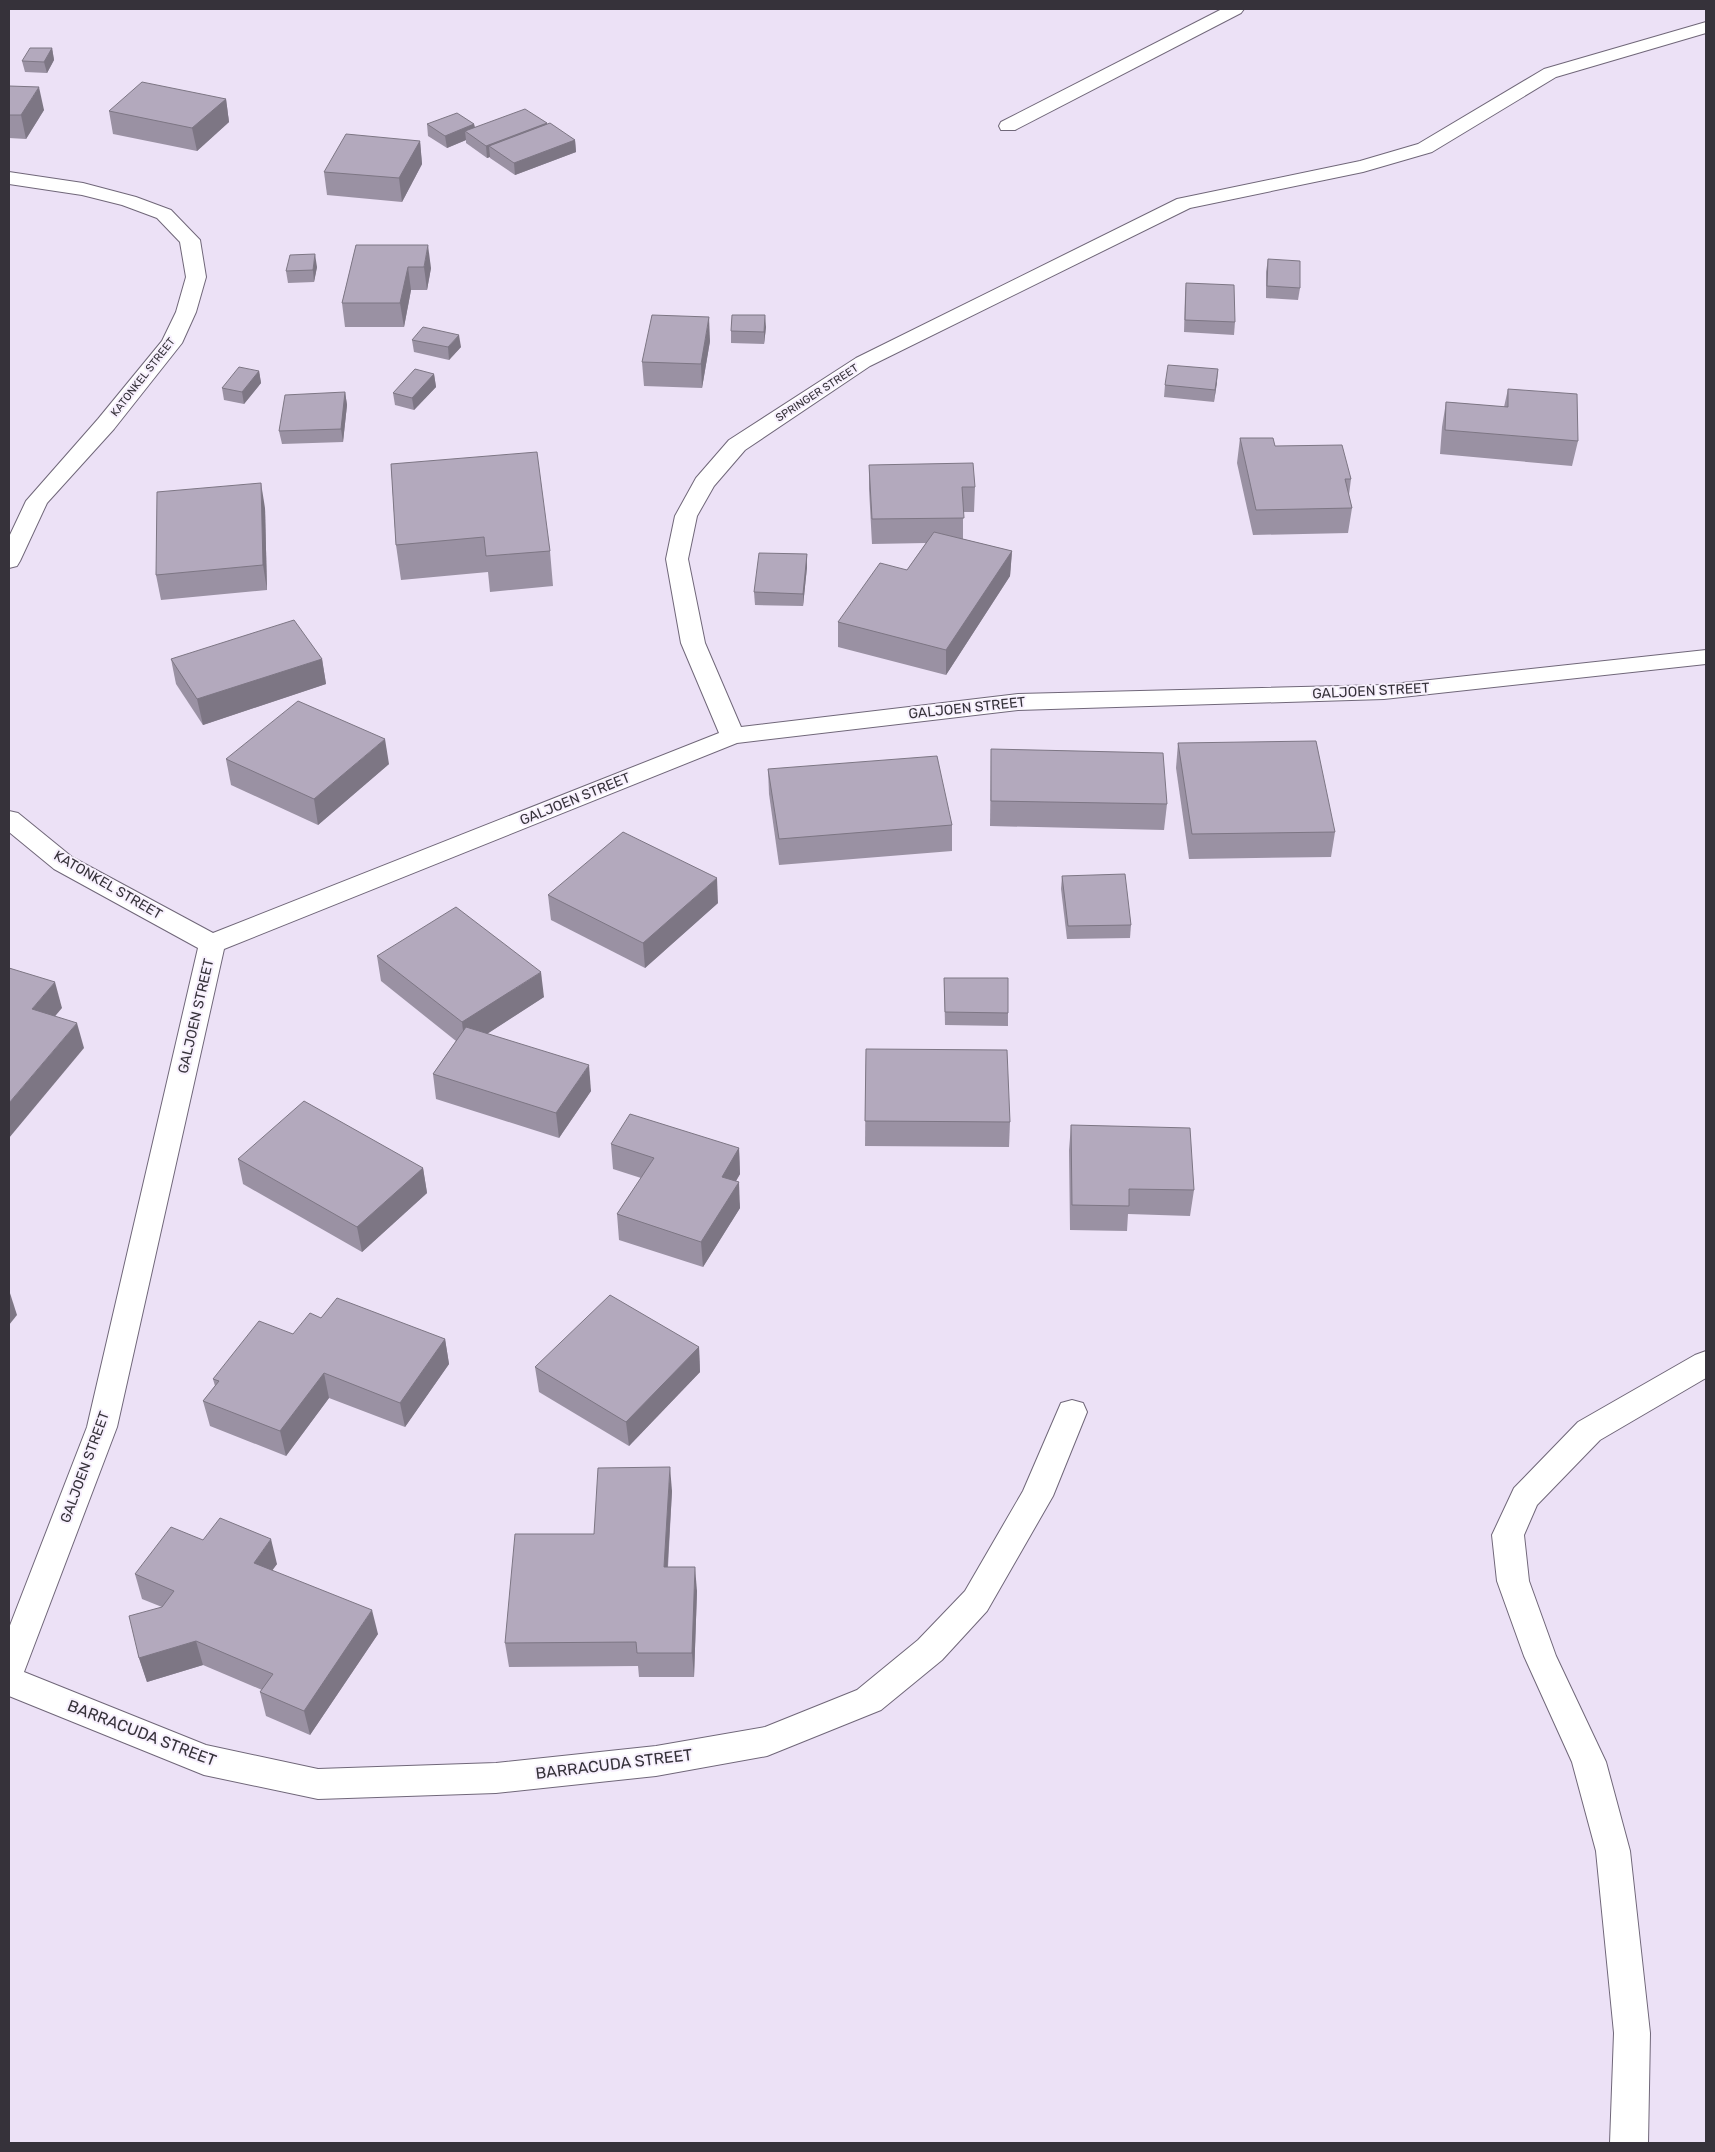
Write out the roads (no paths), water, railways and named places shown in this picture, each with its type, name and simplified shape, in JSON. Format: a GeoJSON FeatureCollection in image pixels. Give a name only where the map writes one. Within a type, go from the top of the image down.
{"type":"FeatureCollection","features":[{"type":"Feature","properties":{"kind":"street"},"geometry":{"type":"LineString","coordinates":[[1008,126],[1235,9]]}},
{"type":"Feature","properties":{"kind":"street","name":"SPRINGER STREET"},"geometry":{"type":"LineString","coordinates":[[733,736],[693,643],[677,559],[686,516],[704,483],[738,445],[863,362],[1184,203],[1363,166],[1425,148],[1550,73],[1706,27]]}},
{"type":"Feature","properties":{"kind":"street","name":"KATONKEL STREET"},"geometry":{"type":"LineString","coordinates":[[9,178],[83,189],[129,201],[164,214],[190,240],[196,277],[186,312],[172,343],[106,424],[38,501],[9,561]]}},
{"type":"Feature","properties":{"kind":"street","name":"GALJOEN STREET"},"geometry":{"type":"LineString","coordinates":[[9,1670],[102,1426],[212,944],[733,736],[1018,702],[1384,692],[1706,657]]}},
{"type":"Feature","properties":{"kind":"street","name":"KATONKEL STREET"},"geometry":{"type":"LineString","coordinates":[[9,820],[63,863],[212,944]]}},
{"type":"Feature","properties":{"kind":"street"},"geometry":{"type":"LineString","coordinates":[[1629,2143],[1632,2033],[1613,1851],[1589,1762],[1540,1656],[1513,1581],[1508,1535],[1525,1497],[1589,1431],[1706,1363]]}},
{"type":"Feature","properties":{"kind":"street","name":"BARRACUDA STREET"},"geometry":{"type":"LineString","coordinates":[[9,1682],[204,1760],[318,1784],[496,1778],[656,1761],[767,1740],[869,1700],[930,1650],[976,1601],[1037,1496],[1072,1412]]}}]}
